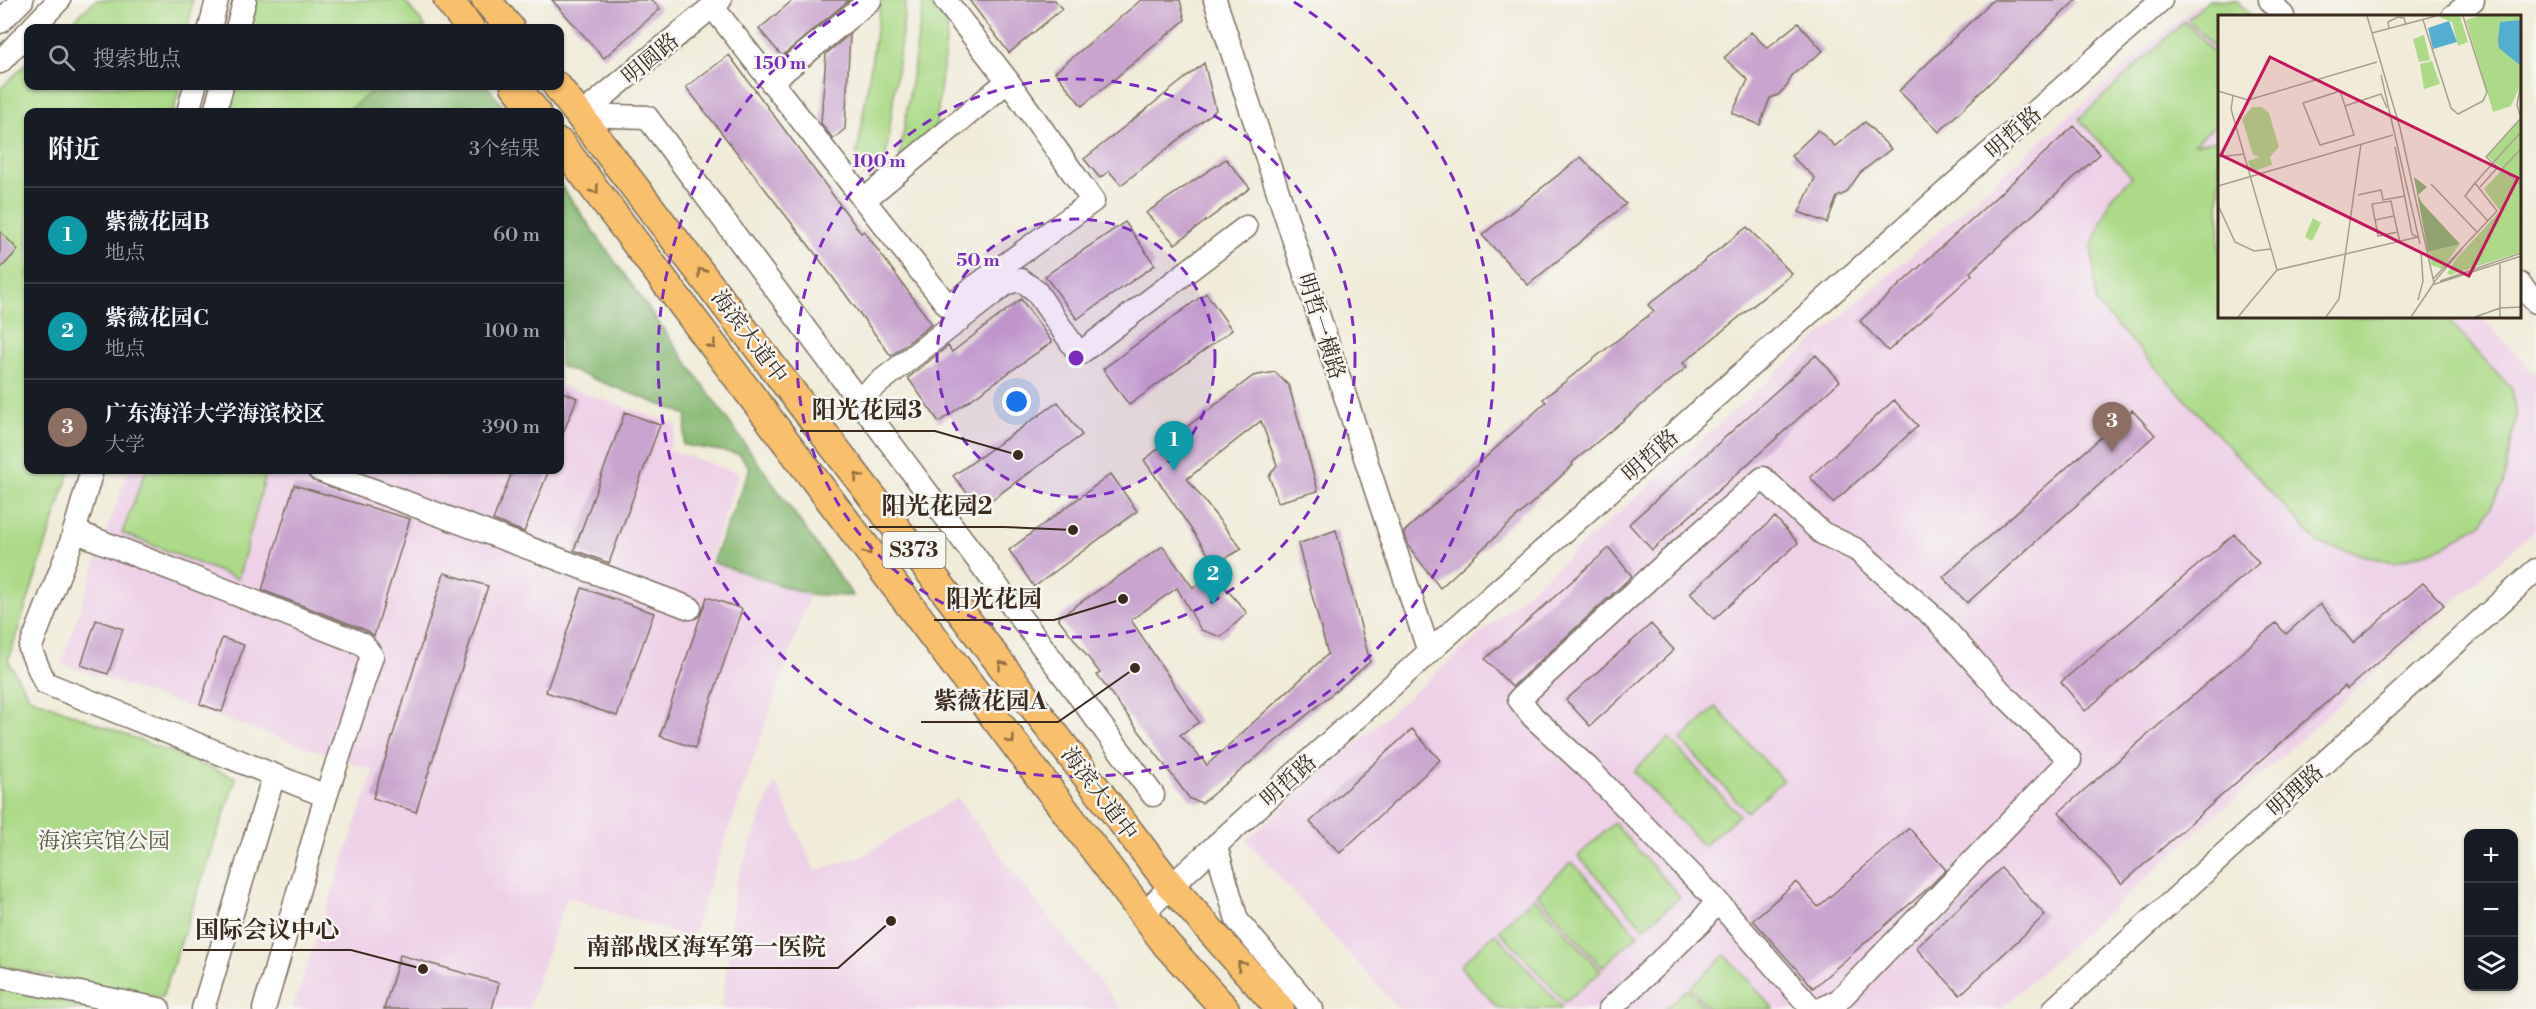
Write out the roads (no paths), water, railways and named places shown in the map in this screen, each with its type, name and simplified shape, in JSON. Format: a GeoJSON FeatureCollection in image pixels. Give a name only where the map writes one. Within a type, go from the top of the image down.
{"type":"FeatureCollection","features":[{"type":"Feature","properties":{"kind":"main road"},"geometry":{"type":"LineString","coordinates":[[448,0],[467,24]]}},
{"type":"Feature","properties":{"kind":"main road"},"geometry":{"type":"LineString","coordinates":[[517,90],[533,108]]}},
{"type":"Feature","properties":{"kind":"main road","name":"海滨大道中"},"geometry":{"type":"LineString","coordinates":[[560,90],[1171,885],[1280,1009]]}},
{"type":"Feature","properties":{"kind":"main road","name":"海滨大道中"},"geometry":{"type":"LineString","coordinates":[[564,148],[1166,944],[1225,1009]]}},
{"type":"Feature","properties":{"kind":"street"},"geometry":{"type":"LineString","coordinates":[[0,22],[22,0]]}},
{"type":"Feature","properties":{"kind":"street"},"geometry":{"type":"LineString","coordinates":[[36,24],[59,0]]}},
{"type":"Feature","properties":{"kind":"street"},"geometry":{"type":"LineString","coordinates":[[211,24],[218,0]]}},
{"type":"Feature","properties":{"kind":"street"},"geometry":{"type":"LineString","coordinates":[[238,24],[245,0]]}},
{"type":"Feature","properties":{"kind":"street"},"geometry":{"type":"LineString","coordinates":[[771,82],[870,0]]}},
{"type":"Feature","properties":{"kind":"street"},"geometry":{"type":"LineString","coordinates":[[716,3],[771,82],[948,306],[1093,201],[1008,81],[945,0]]}},
{"type":"Feature","properties":{"kind":"street","name":"明哲一横路"},"geometry":{"type":"LineString","coordinates":[[1215,0],[1429,652]]}},
{"type":"Feature","properties":{"kind":"street","name":"明哲路"},"geometry":{"type":"LineString","coordinates":[[1143,914],[1171,885],[1429,652],[2161,0]]}},
{"type":"Feature","properties":{"kind":"street"},"geometry":{"type":"LineString","coordinates":[[2270,0],[2282,15]]}},
{"type":"Feature","properties":{"kind":"street"},"geometry":{"type":"LineString","coordinates":[[2454,15],[2473,0]]}},
{"type":"Feature","properties":{"kind":"street","name":"明圆路"},"geometry":{"type":"LineString","coordinates":[[581,115],[716,3]]}},
{"type":"Feature","properties":{"kind":"street"},"geometry":{"type":"LineString","coordinates":[[0,62],[24,36]]}},
{"type":"Feature","properties":{"kind":"street"},"geometry":{"type":"LineString","coordinates":[[864,200],[1008,81]]}},
{"type":"Feature","properties":{"kind":"street"},"geometry":{"type":"LineString","coordinates":[[189,108],[194,90]]}},
{"type":"Feature","properties":{"kind":"street"},"geometry":{"type":"LineString","coordinates":[[216,108],[221,90]]}},
{"type":"Feature","properties":{"kind":"street"},"geometry":{"type":"LineString","coordinates":[[581,115],[647,117],[1153,795]]}},
{"type":"Feature","properties":{"kind":"street"},"geometry":{"type":"LineString","coordinates":[[858,399],[1007,284],[1022,280],[1036,291],[1079,354],[1246,227]]}},
{"type":"Feature","properties":{"kind":"street"},"geometry":{"type":"LineString","coordinates":[[2521,285],[2536,302]]}},
{"type":"Feature","properties":{"kind":"street"},"geometry":{"type":"LineString","coordinates":[[91,474],[74,531],[30,649],[45,683],[326,796]]}},
{"type":"Feature","properties":{"kind":"street"},"geometry":{"type":"LineString","coordinates":[[331,474],[690,608]]}},
{"type":"Feature","properties":{"kind":"street"},"geometry":{"type":"LineString","coordinates":[[1812,1009],[1717,902],[1588,768],[1533,717],[1519,699],[1665,564],[1763,478],[1822,533],[1857,550],[1937,620],[2002,693],[2070,760],[1839,1000],[1821,1009]]}},
{"type":"Feature","properties":{"kind":"street"},"geometry":{"type":"LineString","coordinates":[[74,531],[363,644],[372,656],[326,796],[264,1009]]}},
{"type":"Feature","properties":{"kind":"street","name":"明理路"},"geometry":{"type":"LineString","coordinates":[[2054,1009],[2536,570]]}},
{"type":"Feature","properties":{"kind":"street"},"geometry":{"type":"LineString","coordinates":[[203,1009],[274,775]]}},
{"type":"Feature","properties":{"kind":"street"},"geometry":{"type":"LineString","coordinates":[[1216,846],[1237,920],[1312,1009]]}},
{"type":"Feature","properties":{"kind":"street"},"geometry":{"type":"LineString","coordinates":[[1610,1009],[1700,923],[1717,902]]}},
{"type":"Feature","properties":{"kind":"street"},"geometry":{"type":"LineString","coordinates":[[0,977],[159,1009]]}},
{"type":"Feature","properties":{"kind":"place","name":"广东海洋大学海滨校区"},"geometry":{"type":"Point","coordinates":[2112,452]}},
{"type":"Feature","properties":{"kind":"place","name":"阳光花园3"},"geometry":{"type":"Point","coordinates":[1018,455]}},
{"type":"Feature","properties":{"kind":"place","name":"紫薇花园B"},"geometry":{"type":"Point","coordinates":[1174,471]}},
{"type":"Feature","properties":{"kind":"place","name":"阳光花园2"},"geometry":{"type":"Point","coordinates":[1073,530]}},
{"type":"Feature","properties":{"kind":"place","name":"阳光花园"},"geometry":{"type":"Point","coordinates":[1123,599]}},
{"type":"Feature","properties":{"kind":"place","name":"紫薇花园C"},"geometry":{"type":"Point","coordinates":[1213,605]}},
{"type":"Feature","properties":{"kind":"place","name":"紫薇花园A"},"geometry":{"type":"Point","coordinates":[1135,668]}},
{"type":"Feature","properties":{"kind":"place","name":"南部战区海军第一医院"},"geometry":{"type":"Point","coordinates":[891,921]}},
{"type":"Feature","properties":{"kind":"place","name":"国际会议中心"},"geometry":{"type":"Point","coordinates":[423,969]}},
{"type":"Feature","properties":{"kind":"park label","name":"海滨宾馆公园"},"geometry":{"type":"Point","coordinates":[104,840]}}]}
